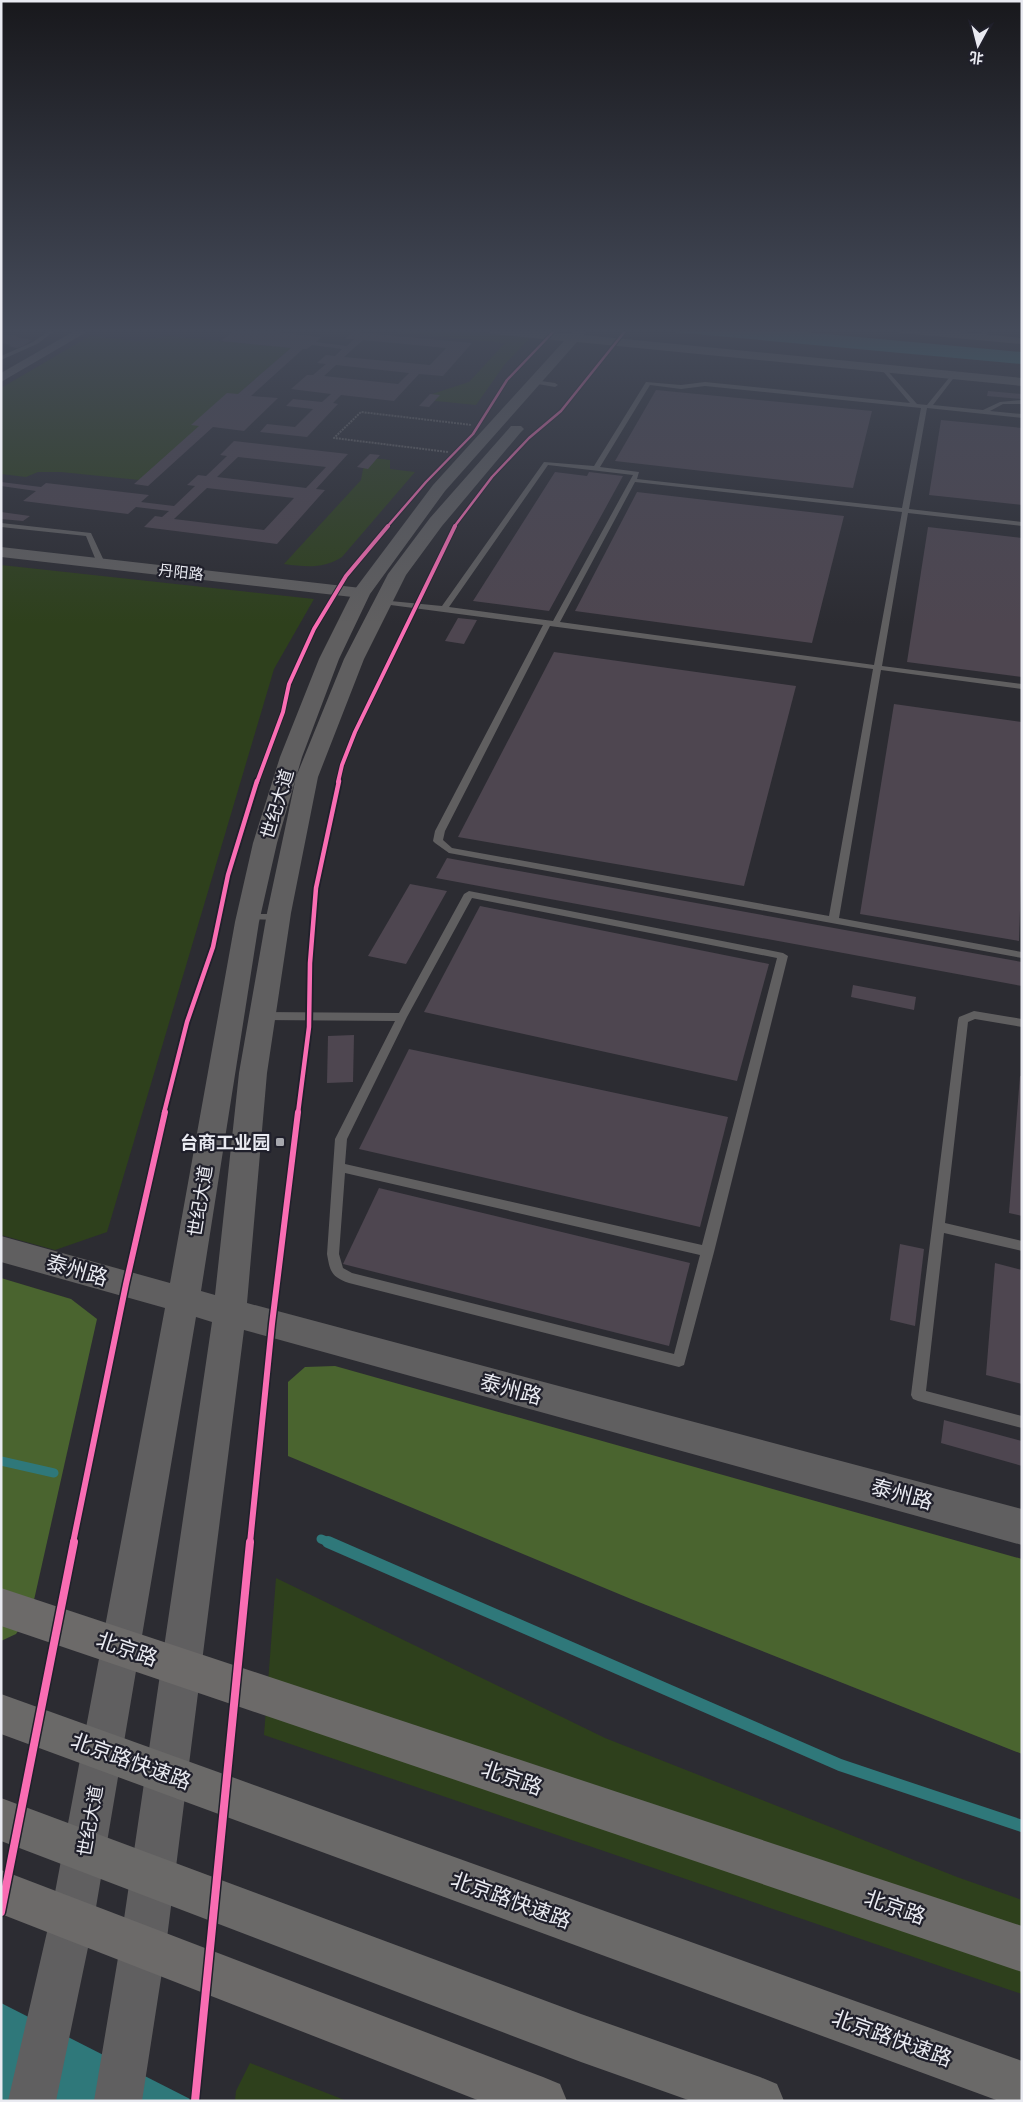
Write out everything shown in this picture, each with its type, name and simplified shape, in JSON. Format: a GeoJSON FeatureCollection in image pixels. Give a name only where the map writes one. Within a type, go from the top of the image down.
{"type":"FeatureCollection","features":[{"type":"Feature","properties":{"kind":"highway","name":"北京路快速路"},"geometry":{"type":"LineString","coordinates":[[1,1714],[1022,2085]]}},
{"type":"Feature","properties":{"kind":"highway"},"geometry":{"type":"LineString","coordinates":[[1,1819],[581,2038],[760,2101]]}},
{"type":"Feature","properties":{"kind":"main road","name":"北京路"},"geometry":{"type":"LineString","coordinates":[[1,1607],[1022,1949]]}},
{"type":"Feature","properties":{"kind":"main road"},"geometry":{"type":"LineString","coordinates":[[1,1892],[543,2101]]}},
{"type":"Feature","properties":{"kind":"street","name":"世纪大道"},"geometry":{"type":"LineString","coordinates":[[32,2101],[72,1919],[183,1300],[248,917],[265,842],[291,756],[329,658],[372,598],[457,456],[491,428]]}},
{"type":"Feature","properties":{"kind":"street","name":"世纪大道"},"geometry":{"type":"LineString","coordinates":[[118,2101],[143,1946],[230,1312],[253,1073],[278,917],[307,777],[354,659],[372,598],[397,574],[510,428]]}},
{"type":"Feature","properties":{"kind":"street","name":"丹阳路"},"geometry":{"type":"LineString","coordinates":[[1,552],[372,598]]}},
{"type":"Feature","properties":{"kind":"street","name":"泰州路"},"geometry":{"type":"LineString","coordinates":[[1,1249],[1022,1527]]}},
{"type":"Feature","properties":{"kind":"lane"},"geometry":{"type":"LineString","coordinates":[[596,468],[620,428]]}},
{"type":"Feature","properties":{"kind":"lane"},"geometry":{"type":"LineString","coordinates":[[833,921],[918,428]]}},
{"type":"Feature","properties":{"kind":"lane"},"geometry":{"type":"LineString","coordinates":[[444,609],[546,463],[637,473],[551,624],[440,831],[438,841],[449,850],[1022,955]]}},
{"type":"Feature","properties":{"kind":"lane"},"geometry":{"type":"LineString","coordinates":[[633,480],[1022,524]]}},
{"type":"Feature","properties":{"kind":"lane"},"geometry":{"type":"LineString","coordinates":[[1,524],[89,534],[101,563]]}},
{"type":"Feature","properties":{"kind":"lane"},"geometry":{"type":"LineString","coordinates":[[372,598],[1022,688]]}},
{"type":"Feature","properties":{"kind":"lane"},"geometry":{"type":"LineString","coordinates":[[469,894],[783,956],[679,1361],[349,1278],[337,1272],[333,1254],[341,1139],[402,1017],[469,894]]}},
{"type":"Feature","properties":{"kind":"lane"},"geometry":{"type":"LineString","coordinates":[[248,917],[278,917]]}},
{"type":"Feature","properties":{"kind":"lane"},"geometry":{"type":"LineString","coordinates":[[1022,1023],[981,1015],[974,1015],[963,1020],[918,1395],[1022,1422]]}},
{"type":"Feature","properties":{"kind":"lane"},"geometry":{"type":"LineString","coordinates":[[262,1016],[402,1017]]}},
{"type":"Feature","properties":{"kind":"lane"},"geometry":{"type":"LineString","coordinates":[[339,1167],[708,1252]]}},
{"type":"Feature","properties":{"kind":"lane"},"geometry":{"type":"LineString","coordinates":[[938,1227],[1022,1246]]}},
{"type":"Feature","properties":{"kind":"path"},"geometry":{"type":"LineString","coordinates":[[344,428],[334,438],[457,456],[477,428]]}},
{"type":"Feature","properties":{"kind":"green space"},"geometry":{"type":"Polygon","coordinates":[[[1,428],[199,428],[139,480],[61,472],[38,472],[26,477],[1,474],[1,428]]]}},
{"type":"Feature","properties":{"kind":"green space"},"geometry":{"type":"Polygon","coordinates":[[[372,458],[390,460],[390,469],[415,472],[342,557],[328,564],[314,566],[284,564],[361,480],[363,469],[372,458]]]}},
{"type":"Feature","properties":{"kind":"green space"},"geometry":{"type":"Polygon","coordinates":[[[1,565],[314,599],[274,669],[107,1232],[55,1250],[1,1235],[1,565]]]}},
{"type":"Feature","properties":{"kind":"green space"},"geometry":{"type":"Polygon","coordinates":[[[1,1278],[71,1299],[97,1319],[32,1609],[16,1634],[1,1641],[1,1278]]]}},
{"type":"Feature","properties":{"kind":"green space"},"geometry":{"type":"Polygon","coordinates":[[[335,1366],[1022,1559],[1022,1754],[631,1599],[288,1456],[288,1382],[305,1367],[335,1366]]]}},
{"type":"Feature","properties":{"kind":"green space"},"geometry":{"type":"Polygon","coordinates":[[[276,1578],[605,1738],[957,1877],[1022,1900],[1022,1994],[264,1735],[276,1578]]]}},
{"type":"Feature","properties":{"kind":"green space"},"geometry":{"type":"Polygon","coordinates":[[[250,2063],[347,2101],[235,2101],[236,2091],[250,2063]]]}},
{"type":"Feature","properties":{"kind":"water"},"geometry":{"type":"Polygon","coordinates":[[[1,2003],[194,2101],[1,2101],[1,2003]]]}},
{"type":"Feature","properties":{"kind":"building"},"geometry":{"type":"Polygon","coordinates":[[[197,428],[212,428],[148,486],[134,484],[197,428]]]}},
{"type":"Feature","properties":{"kind":"building"},"geometry":{"type":"Polygon","coordinates":[[[221,428],[247,428],[244,431],[221,428]]]}},
{"type":"Feature","properties":{"kind":"building"},"geometry":{"type":"Polygon","coordinates":[[[263,428],[315,428],[307,437],[260,432],[263,428]]]}},
{"type":"Feature","properties":{"kind":"building"},"geometry":{"type":"Polygon","coordinates":[[[634,428],[868,428],[853,488],[615,461],[634,428]]]}},
{"type":"Feature","properties":{"kind":"building"},"geometry":{"type":"Polygon","coordinates":[[[940,428],[1022,428],[1022,505],[929,495],[940,428]]]}},
{"type":"Feature","properties":{"kind":"building"},"geometry":{"type":"Polygon","coordinates":[[[234,441],[348,454],[316,489],[325,490],[277,544],[144,527],[155,516],[162,517],[169,511],[136,507],[128,514],[23,501],[36,491],[1,486],[1,482],[41,487],[46,483],[149,495],[141,502],[174,506],[195,486],[187,485],[198,475],[206,476],[227,456],[220,455],[234,441]],[[238,457],[217,477],[306,488],[326,467],[238,457]],[[207,488],[174,519],[264,530],[294,498],[207,488]]]}},
{"type":"Feature","properties":{"kind":"building"},"geometry":{"type":"Polygon","coordinates":[[[370,454],[380,455],[368,469],[357,467],[370,454]]]}},
{"type":"Feature","properties":{"kind":"building"},"geometry":{"type":"Polygon","coordinates":[[[555,472],[587,476],[589,472],[623,476],[549,611],[473,601],[555,472]]]}},
{"type":"Feature","properties":{"kind":"building"},"geometry":{"type":"Polygon","coordinates":[[[637,492],[844,516],[812,643],[575,611],[637,492]]]}},
{"type":"Feature","properties":{"kind":"building"},"geometry":{"type":"Polygon","coordinates":[[[1,512],[30,516],[23,521],[1,519],[1,512]]]}},
{"type":"Feature","properties":{"kind":"building"},"geometry":{"type":"Polygon","coordinates":[[[928,527],[1022,538],[1022,677],[907,662],[928,527]]]}},
{"type":"Feature","properties":{"kind":"building"},"geometry":{"type":"Polygon","coordinates":[[[458,618],[477,620],[464,644],[445,641],[458,618]]]}},
{"type":"Feature","properties":{"kind":"building"},"geometry":{"type":"Polygon","coordinates":[[[554,652],[796,686],[744,886],[458,837],[554,652]]]}},
{"type":"Feature","properties":{"kind":"building"},"geometry":{"type":"Polygon","coordinates":[[[894,704],[1022,722],[1022,851],[1019,941],[860,914],[894,704]]]}},
{"type":"Feature","properties":{"kind":"building"},"geometry":{"type":"Polygon","coordinates":[[[447,858],[1022,962],[1022,986],[436,878],[447,858]]]}},
{"type":"Feature","properties":{"kind":"building"},"geometry":{"type":"Polygon","coordinates":[[[410,884],[447,891],[406,964],[368,956],[410,884]]]}},
{"type":"Feature","properties":{"kind":"building"},"geometry":{"type":"Polygon","coordinates":[[[480,906],[769,964],[737,1081],[424,1012],[480,906]]]}},
{"type":"Feature","properties":{"kind":"building"},"geometry":{"type":"Polygon","coordinates":[[[853,985],[916,997],[914,1010],[851,997],[853,985]]]}},
{"type":"Feature","properties":{"kind":"building"},"geometry":{"type":"Polygon","coordinates":[[[354,1035],[353,1082],[327,1083],[328,1036],[354,1035]]]}},
{"type":"Feature","properties":{"kind":"building"},"geometry":{"type":"Polygon","coordinates":[[[409,1049],[728,1117],[700,1227],[359,1149],[409,1049]]]}},
{"type":"Feature","properties":{"kind":"building"},"geometry":{"type":"Polygon","coordinates":[[[1020,1076],[1022,1076],[1022,1216],[1009,1213],[1020,1076]]]}},
{"type":"Feature","properties":{"kind":"building"},"geometry":{"type":"Polygon","coordinates":[[[379,1188],[690,1263],[669,1346],[343,1264],[379,1188]]]}},
{"type":"Feature","properties":{"kind":"building"},"geometry":{"type":"Polygon","coordinates":[[[900,1244],[924,1249],[915,1326],[890,1320],[900,1244]]]}},
{"type":"Feature","properties":{"kind":"building"},"geometry":{"type":"Polygon","coordinates":[[[995,1263],[1022,1270],[1022,1384],[986,1375],[995,1263]]]}},
{"type":"Feature","properties":{"kind":"building"},"geometry":{"type":"Polygon","coordinates":[[[944,1420],[1022,1441],[1022,1466],[941,1443],[944,1420]]]}},
{"type":"Feature","properties":{"kind":"waterway"},"geometry":{"type":"LineString","coordinates":[[1,1461],[54,1473]]}},
{"type":"Feature","properties":{"kind":"waterway"},"geometry":{"type":"LineString","coordinates":[[321,1539],[331,1543]]}},
{"type":"Feature","properties":{"kind":"waterway"},"geometry":{"type":"LineString","coordinates":[[328,1542],[840,1765],[1022,1826]]}},
{"type":"Feature","properties":{"kind":"cycle path"},"geometry":{"type":"LineString","coordinates":[[1,1912],[126,1284],[187,1022],[213,947],[228,875],[248,806],[283,712],[289,684],[314,629],[346,576],[426,482],[477,428]]}},
{"type":"Feature","properties":{"kind":"cycle path"},"geometry":{"type":"LineString","coordinates":[[195,2101],[272,1324],[309,1027],[310,963],[316,888],[342,765],[355,732],[454,527],[492,477],[541,428]]}},
{"type":"Feature","properties":{"kind":"place","name":"台商工业园"},"geometry":{"type":"Point","coordinates":[280,1142]}}]}
